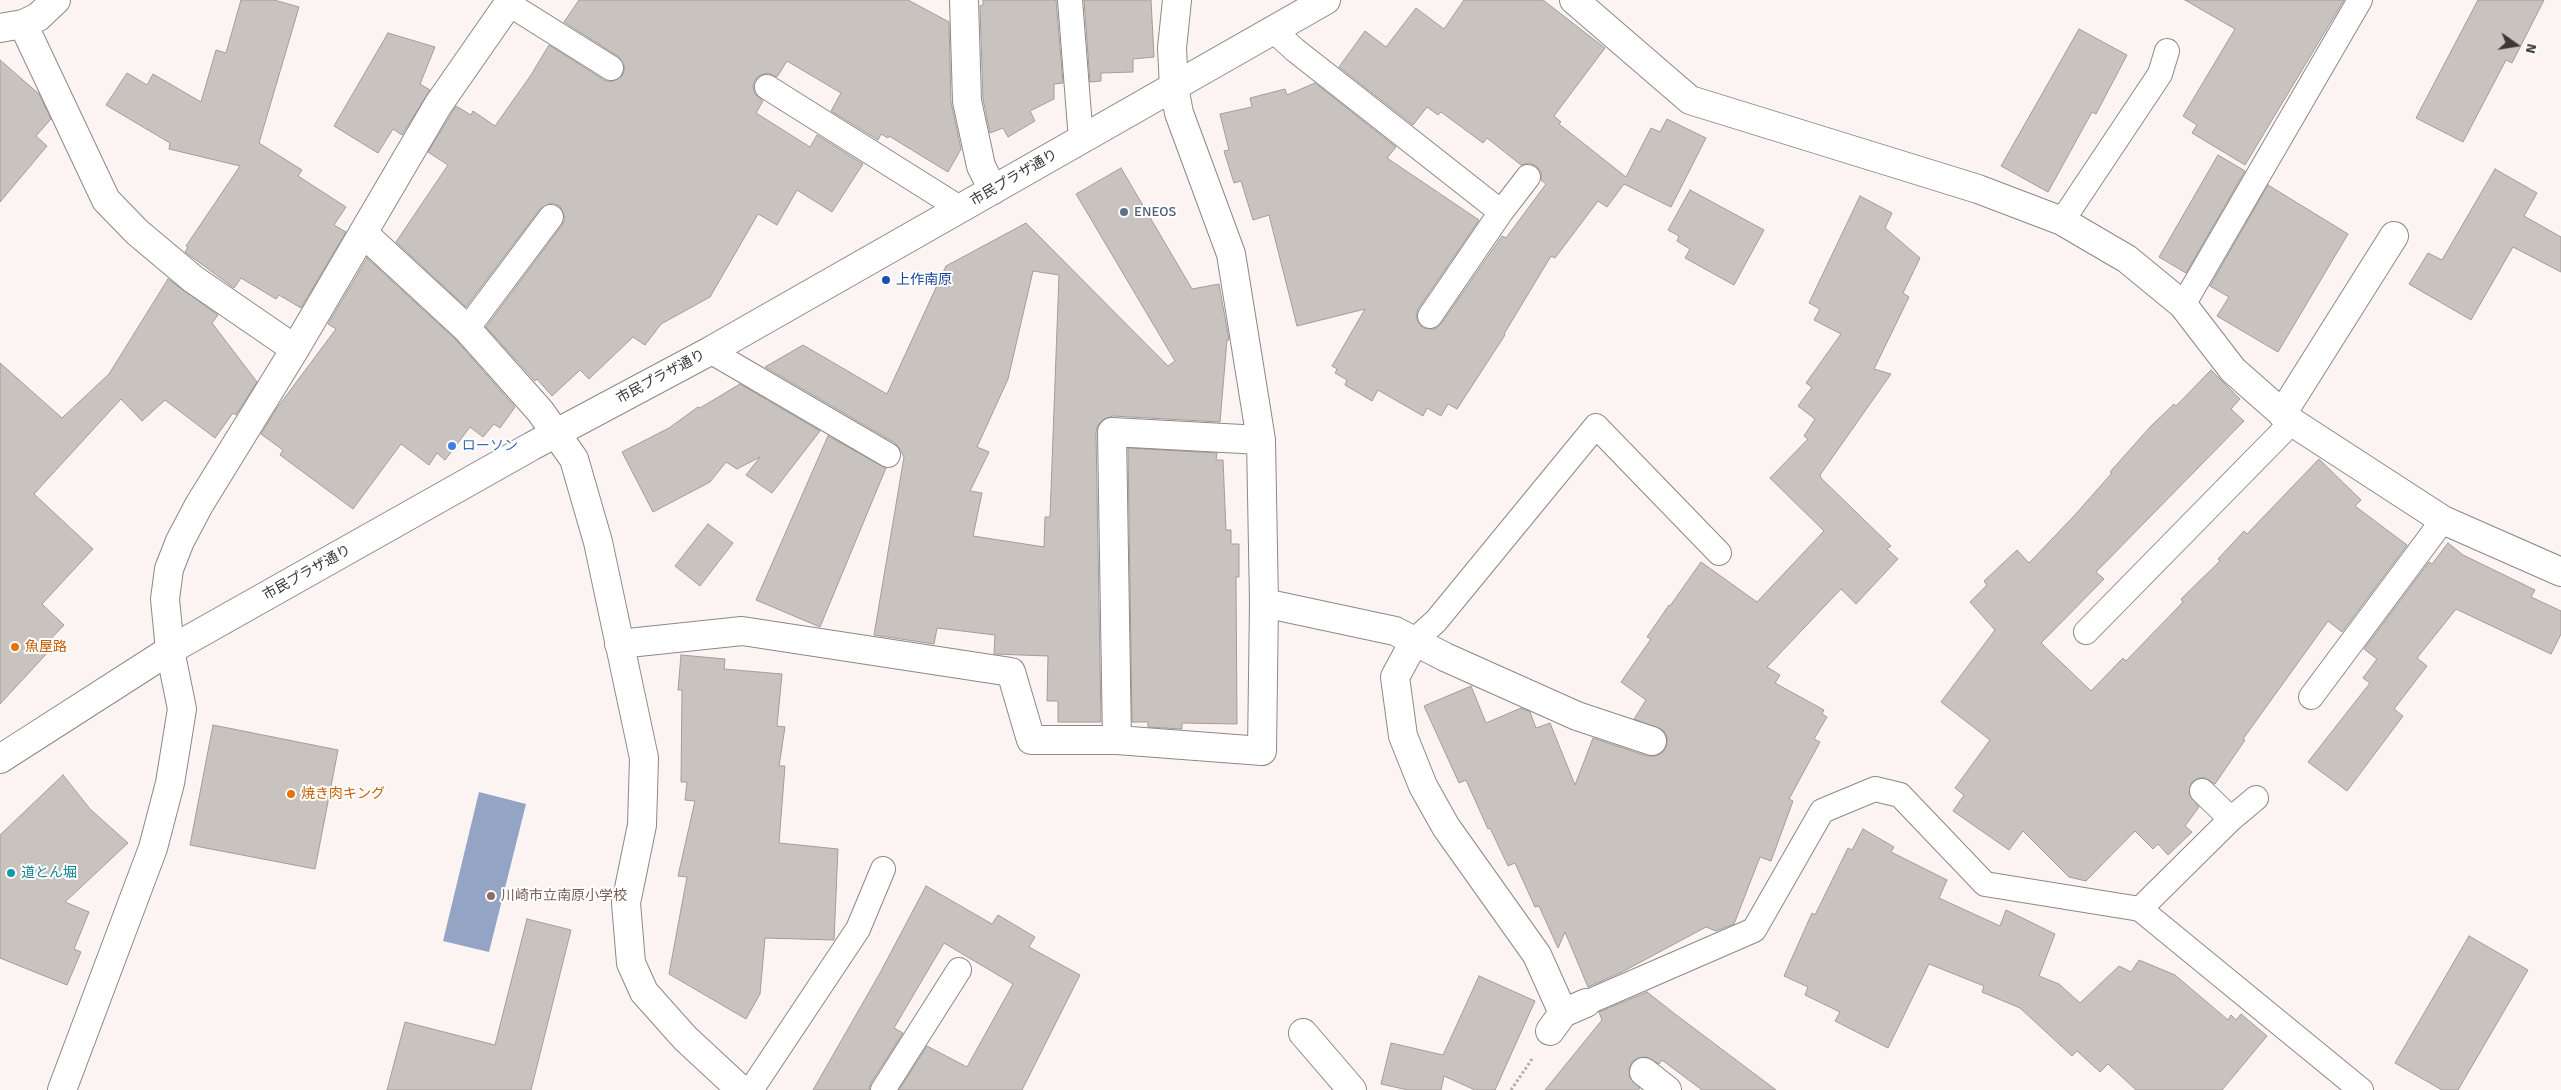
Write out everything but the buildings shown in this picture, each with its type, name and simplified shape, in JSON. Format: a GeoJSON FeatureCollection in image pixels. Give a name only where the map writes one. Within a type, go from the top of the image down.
{"type":"FeatureCollection","features":[{"type":"Feature","properties":{"kind":"street"},"geometry":{"type":"LineString","coordinates":[[56,0],[38,17],[11,26],[106,200],[137,232],[193,279],[295,349]]}},
{"type":"Feature","properties":{"kind":"street"},"geometry":{"type":"LineString","coordinates":[[964,0],[967,101],[981,166],[993,190]]}},
{"type":"Feature","properties":{"kind":"street"},"geometry":{"type":"LineString","coordinates":[[619,644],[742,631],[1010,672],[1031,740],[1116,740],[1262,751],[1264,603],[1261,440],[1231,254],[1180,113],[1174,87],[1172,48],[1177,0]]}},
{"type":"Feature","properties":{"kind":"street","name":"市民プラザ通り"},"geometry":{"type":"LineString","coordinates":[[0,759],[170,650],[557,432],[710,351],[1326,0]]}},
{"type":"Feature","properties":{"kind":"street"},"geometry":{"type":"LineString","coordinates":[[1574,0],[1690,100],[1978,189],[2062,221],[2127,259],[2183,304],[2233,370],[2287,418],[2443,520],[2561,572]]}},
{"type":"Feature","properties":{"kind":"street"},"geometry":{"type":"LineString","coordinates":[[62,1090],[153,848],[170,783],[182,709],[170,650],[165,599],[169,569],[180,541],[198,505],[295,349],[438,105],[510,2]]}},
{"type":"Feature","properties":{"kind":"street"},"geometry":{"type":"LineString","coordinates":[[363,234],[467,329],[557,432],[574,459],[586,495],[598,542],[644,758],[642,825],[626,903],[632,963],[644,992],[685,1038],[742,1090]]}},
{"type":"Feature","properties":{"kind":"street"},"geometry":{"type":"LineString","coordinates":[[2287,418],[2394,236]]}},
{"type":"Feature","properties":{"kind":"street"},"geometry":{"type":"LineString","coordinates":[[1116,740],[1112,432],[1261,440]]}},
{"type":"Feature","properties":{"kind":"street"},"geometry":{"type":"LineString","coordinates":[[1264,603],[1395,631],[1445,657],[1577,716],[1652,740]]}},
{"type":"Feature","properties":{"kind":"street"},"geometry":{"type":"LineString","coordinates":[[1415,640],[1395,677],[1403,736],[1423,786],[1446,827],[1537,955],[1566,1015]]}},
{"type":"Feature","properties":{"kind":"street"},"geometry":{"type":"LineString","coordinates":[[1303,1032],[1352,1090]]}},
{"type":"Feature","properties":{"kind":"street"},"geometry":{"type":"LineString","coordinates":[[1644,1072],[1667,1090]]}},
{"type":"Feature","properties":{"kind":"lane"},"geometry":{"type":"LineString","coordinates":[[1070,0],[1081,140]]}},
{"type":"Feature","properties":{"kind":"lane"},"geometry":{"type":"LineString","coordinates":[[2183,304],[2360,0]]}},
{"type":"Feature","properties":{"kind":"lane"},"geometry":{"type":"LineString","coordinates":[[510,2],[611,68]]}},
{"type":"Feature","properties":{"kind":"lane"},"geometry":{"type":"LineString","coordinates":[[1273,30],[1295,50],[1501,212]]}},
{"type":"Feature","properties":{"kind":"lane"},"geometry":{"type":"LineString","coordinates":[[2062,221],[2160,74],[2167,51]]}},
{"type":"Feature","properties":{"kind":"lane"},"geometry":{"type":"LineString","coordinates":[[767,87],[961,209]]}},
{"type":"Feature","properties":{"kind":"lane"},"geometry":{"type":"LineString","coordinates":[[1430,316],[1501,212],[1528,177]]}},
{"type":"Feature","properties":{"kind":"lane"},"geometry":{"type":"LineString","coordinates":[[467,329],[551,217]]}},
{"type":"Feature","properties":{"kind":"lane"},"geometry":{"type":"LineString","coordinates":[[710,351],[888,455]]}},
{"type":"Feature","properties":{"kind":"lane"},"geometry":{"type":"LineString","coordinates":[[2086,632],[2287,418]]}},
{"type":"Feature","properties":{"kind":"lane"},"geometry":{"type":"LineString","coordinates":[[1415,640],[1436,621],[1596,426],[1719,553]]}},
{"type":"Feature","properties":{"kind":"lane"},"geometry":{"type":"LineString","coordinates":[[2311,697],[2443,520]]}},
{"type":"Feature","properties":{"kind":"lane"},"geometry":{"type":"LineString","coordinates":[[1566,1015],[1754,930],[1822,811],[1875,789],[1900,795],[1986,884],[2140,909],[2361,1090]]}},
{"type":"Feature","properties":{"kind":"lane"},"geometry":{"type":"LineString","coordinates":[[2202,791],[2231,819]]}},
{"type":"Feature","properties":{"kind":"lane"},"geometry":{"type":"LineString","coordinates":[[2140,909],[2231,819],[2256,798]]}},
{"type":"Feature","properties":{"kind":"lane"},"geometry":{"type":"LineString","coordinates":[[751,1090],[858,929],[883,869]]}},
{"type":"Feature","properties":{"kind":"lane"},"geometry":{"type":"LineString","coordinates":[[883,1090],[959,970]]}},
{"type":"Feature","properties":{"kind":"water"},"geometry":{"type":"Polygon","coordinates":[[[479,792],[526,804],[489,952],[443,941],[479,792]]]}},
{"type":"Feature","properties":{"kind":"place","name":"ENEOS"},"geometry":{"type":"Point","coordinates":[1124,212]}},
{"type":"Feature","properties":{"kind":"place","name":"上作南原"},"geometry":{"type":"Point","coordinates":[886,280]}},
{"type":"Feature","properties":{"kind":"place","name":"ローソン"},"geometry":{"type":"Point","coordinates":[452,446]}},
{"type":"Feature","properties":{"kind":"place","name":"魚屋路"},"geometry":{"type":"Point","coordinates":[15,647]}},
{"type":"Feature","properties":{"kind":"place","name":"焼き肉キング"},"geometry":{"type":"Point","coordinates":[291,794]}},
{"type":"Feature","properties":{"kind":"place","name":"道とん堀"},"geometry":{"type":"Point","coordinates":[11,873]}},
{"type":"Feature","properties":{"kind":"place","name":"川崎市立南原小学校"},"geometry":{"type":"Point","coordinates":[491,896]}}]}
